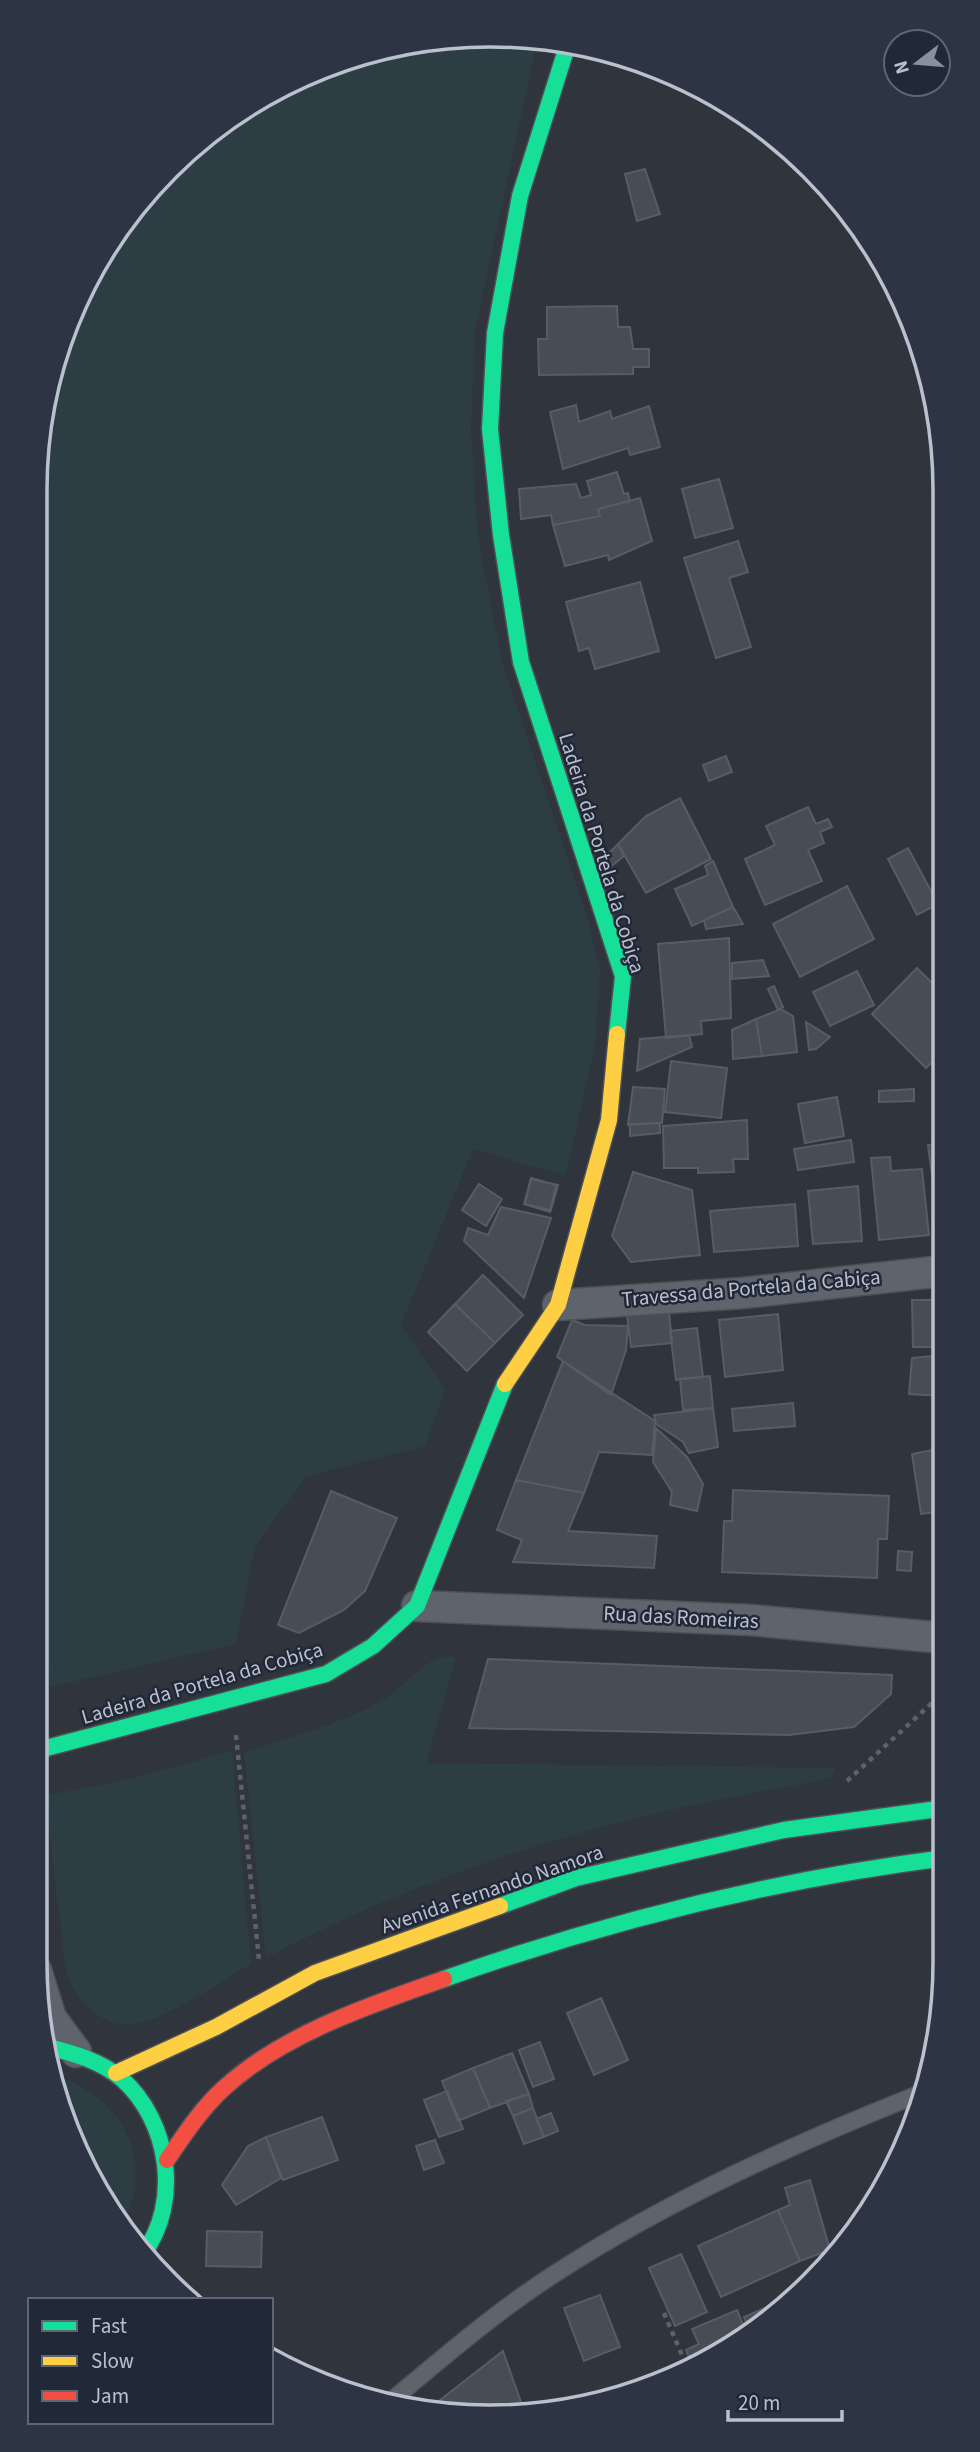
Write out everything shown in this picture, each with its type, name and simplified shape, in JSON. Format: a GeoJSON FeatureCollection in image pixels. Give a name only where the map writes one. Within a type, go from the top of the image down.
{"type":"FeatureCollection","features":[{"type":"Feature","properties":{"kind":"street","name":"Ladeira da Portela da Cobiça"},"geometry":{"type":"LineString","coordinates":[[47,1748],[326,1674],[373,1646],[417,1606],[506,1382],[558,1305],[609,1120],[623,976],[521,662],[501,535],[490,429],[495,333],[520,196],[565,54]]}},
{"type":"Feature","properties":{"kind":"street","name":"Travessa da Portela da Cabiça"},"geometry":{"type":"LineString","coordinates":[[558,1305],[743,1293],[933,1272]]}},
{"type":"Feature","properties":{"kind":"street","name":"Rua das Romeiras"},"geometry":{"type":"LineString","coordinates":[[417,1606],[750,1620],[933,1637]]}},
{"type":"Feature","properties":{"kind":"street","name":"Avenida Fernando Namora"},"geometry":{"type":"LineString","coordinates":[[116,2073],[216,2027],[315,1973],[576,1878],[784,1830],[933,1810]]}},
{"type":"Feature","properties":{"kind":"street"},"geometry":{"type":"LineString","coordinates":[[167,2160],[206,2108],[233,2080],[284,2047],[326,2026],[404,1994],[600,1926],[850,1869],[933,1859]]}},
{"type":"Feature","properties":{"kind":"street"},"geometry":{"type":"LineString","coordinates":[[51,2017],[63,2050],[116,2073],[141,2097],[158,2127],[167,2160],[165,2206],[148,2243]]}},
{"type":"Feature","properties":{"kind":"lane"},"geometry":{"type":"LineString","coordinates":[[398,2395],[494,2318],[556,2273],[624,2232],[787,2151],[911,2098]]}},
{"type":"Feature","properties":{"kind":"path"},"geometry":{"type":"LineString","coordinates":[[232,1700],[260,1969]]}},
{"type":"Feature","properties":{"kind":"path"},"geometry":{"type":"LineString","coordinates":[[837,1790],[933,1702]]}},
{"type":"Feature","properties":{"kind":"path"},"geometry":{"type":"LineString","coordinates":[[664,2313],[684,2360]]}},
{"type":"Feature","properties":{"kind":"shaded area"},"geometry":{"type":"Polygon","coordinates":[[[461,48],[535,50],[475,331],[471,431],[478,539],[503,666],[588,920],[600,972],[595,1045],[566,1176],[473,1149],[401,1325],[445,1390],[425,1446],[306,1476],[255,1546],[236,1644],[50,1687],[47,1660],[47,490],[51,432],[62,375],[93,294],[139,220],[198,157],[244,122],[294,93],[375,62],[461,48]]]}},
{"type":"Feature","properties":{"kind":"shaded area"},"geometry":{"type":"Polygon","coordinates":[[[444,1657],[456,1657],[426,1763],[835,1768],[831,1778],[628,1820],[535,1846],[398,1896],[266,1958],[244,1752],[353,1715],[387,1697],[428,1664],[444,1657]]]}},
{"type":"Feature","properties":{"kind":"shaded area"},"geometry":{"type":"Polygon","coordinates":[[[232,1751],[251,1964],[151,2020],[126,2025],[104,2019],[94,2013],[78,1996],[66,1971],[47,1795],[131,1779],[232,1751]]]}},
{"type":"Feature","properties":{"kind":"shaded area"},"geometry":{"type":"Polygon","coordinates":[[[63,2079],[97,2098],[114,2113],[125,2131],[133,2151],[136,2173],[127,2215],[93,2158],[63,2079]]]}},
{"type":"Feature","properties":{"kind":"building"},"geometry":{"type":"Polygon","coordinates":[[[645,169],[660,214],[637,221],[625,174],[645,169]]]}},
{"type":"Feature","properties":{"kind":"building"},"geometry":{"type":"Polygon","coordinates":[[[617,306],[618,327],[630,327],[633,349],[649,349],[649,367],[633,367],[633,374],[539,375],[538,339],[547,339],[547,307],[617,306]]]}},
{"type":"Feature","properties":{"kind":"building"},"geometry":{"type":"Polygon","coordinates":[[[576,405],[579,422],[610,411],[612,419],[649,406],[660,447],[630,455],[628,448],[563,469],[550,412],[576,405]]]}},
{"type":"Feature","properties":{"kind":"building"},"geometry":{"type":"Polygon","coordinates":[[[617,472],[624,494],[628,493],[630,501],[598,509],[600,516],[553,525],[551,515],[521,519],[519,489],[576,484],[581,498],[591,495],[587,481],[617,472]]]}},
{"type":"Feature","properties":{"kind":"building"},"geometry":{"type":"Polygon","coordinates":[[[719,479],[733,528],[695,538],[682,489],[719,479]]]}},
{"type":"Feature","properties":{"kind":"building"},"geometry":{"type":"Polygon","coordinates":[[[640,498],[652,541],[609,560],[608,555],[565,566],[553,525],[600,516],[598,509],[640,498]]]}},
{"type":"Feature","properties":{"kind":"building"},"geometry":{"type":"Polygon","coordinates":[[[738,541],[748,572],[729,578],[751,647],[716,658],[684,558],[738,541]]]}},
{"type":"Feature","properties":{"kind":"building"},"geometry":{"type":"Polygon","coordinates":[[[640,582],[659,651],[595,669],[589,648],[579,651],[566,602],[640,582]]]}},
{"type":"Feature","properties":{"kind":"building"},"geometry":{"type":"Polygon","coordinates":[[[726,756],[732,772],[709,781],[703,765],[726,756]]]}},
{"type":"Feature","properties":{"kind":"building"},"geometry":{"type":"Polygon","coordinates":[[[680,798],[711,859],[646,893],[618,844],[646,816],[680,798]]]}},
{"type":"Feature","properties":{"kind":"building"},"geometry":{"type":"Polygon","coordinates":[[[808,807],[816,824],[828,819],[832,827],[820,832],[824,843],[808,850],[822,881],[765,905],[745,859],[775,845],[766,826],[808,807]]]}},
{"type":"Feature","properties":{"kind":"building"},"geometry":{"type":"Polygon","coordinates":[[[618,844],[624,856],[609,868],[606,856],[618,844]]]}},
{"type":"Feature","properties":{"kind":"building"},"geometry":{"type":"Polygon","coordinates":[[[908,848],[933,895],[933,907],[917,915],[888,859],[908,848]]]}},
{"type":"Feature","properties":{"kind":"building"},"geometry":{"type":"Polygon","coordinates":[[[713,861],[733,907],[692,926],[675,889],[708,875],[705,866],[713,861]]]}},
{"type":"Feature","properties":{"kind":"building"},"geometry":{"type":"Polygon","coordinates":[[[847,886],[874,939],[800,977],[773,924],[847,886]]]}},
{"type":"Feature","properties":{"kind":"building"},"geometry":{"type":"Polygon","coordinates":[[[733,907],[743,924],[706,929],[704,920],[733,907]]]}},
{"type":"Feature","properties":{"kind":"building"},"geometry":{"type":"Polygon","coordinates":[[[729,938],[731,1018],[701,1021],[702,1034],[666,1038],[658,944],[729,938]]]}},
{"type":"Feature","properties":{"kind":"building"},"geometry":{"type":"Polygon","coordinates":[[[763,960],[769,976],[732,979],[732,963],[763,960]]]}},
{"type":"Feature","properties":{"kind":"building"},"geometry":{"type":"Polygon","coordinates":[[[917,968],[933,984],[933,1061],[926,1068],[872,1014],[917,968]]]}},
{"type":"Feature","properties":{"kind":"building"},"geometry":{"type":"Polygon","coordinates":[[[857,971],[874,1005],[830,1026],[813,992],[857,971]]]}},
{"type":"Feature","properties":{"kind":"building"},"geometry":{"type":"Polygon","coordinates":[[[774,986],[783,1007],[778,1010],[768,989],[774,986]]]}},
{"type":"Feature","properties":{"kind":"building"},"geometry":{"type":"Polygon","coordinates":[[[781,1009],[793,1016],[797,1052],[762,1056],[756,1019],[781,1009]]]}},
{"type":"Feature","properties":{"kind":"building"},"geometry":{"type":"Polygon","coordinates":[[[756,1019],[762,1056],[733,1059],[732,1030],[756,1019]]]}},
{"type":"Feature","properties":{"kind":"building"},"geometry":{"type":"Polygon","coordinates":[[[806,1022],[830,1037],[816,1049],[809,1050],[806,1022]]]}},
{"type":"Feature","properties":{"kind":"building"},"geometry":{"type":"Polygon","coordinates":[[[689,1035],[692,1047],[637,1071],[640,1039],[689,1035]]]}},
{"type":"Feature","properties":{"kind":"building"},"geometry":{"type":"Polygon","coordinates":[[[671,1061],[727,1068],[721,1118],[665,1112],[671,1061]]]}},
{"type":"Feature","properties":{"kind":"building"},"geometry":{"type":"Polygon","coordinates":[[[633,1087],[665,1089],[662,1123],[628,1125],[633,1087]]]}},
{"type":"Feature","properties":{"kind":"building"},"geometry":{"type":"Polygon","coordinates":[[[914,1089],[914,1101],[879,1102],[879,1091],[914,1089]]]}},
{"type":"Feature","properties":{"kind":"building"},"geometry":{"type":"Polygon","coordinates":[[[837,1097],[844,1136],[805,1143],[798,1104],[837,1097]]]}},
{"type":"Feature","properties":{"kind":"building"},"geometry":{"type":"Polygon","coordinates":[[[747,1120],[748,1159],[733,1159],[734,1172],[698,1173],[698,1168],[664,1168],[663,1126],[747,1120]]]}},
{"type":"Feature","properties":{"kind":"building"},"geometry":{"type":"Polygon","coordinates":[[[660,1123],[660,1133],[630,1136],[630,1124],[660,1123]]]}},
{"type":"Feature","properties":{"kind":"building"},"geometry":{"type":"Polygon","coordinates":[[[851,1140],[854,1162],[798,1170],[794,1149],[851,1140]]]}},
{"type":"Feature","properties":{"kind":"building"},"geometry":{"type":"Polygon","coordinates":[[[933,1144],[933,1183],[928,1145],[933,1144]]]}},
{"type":"Feature","properties":{"kind":"building"},"geometry":{"type":"Polygon","coordinates":[[[890,1157],[891,1171],[922,1169],[929,1235],[879,1240],[871,1158],[890,1157]]]}},
{"type":"Feature","properties":{"kind":"building"},"geometry":{"type":"Polygon","coordinates":[[[633,1172],[692,1190],[700,1255],[631,1262],[612,1236],[633,1172]]]}},
{"type":"Feature","properties":{"kind":"building"},"geometry":{"type":"Polygon","coordinates":[[[531,1178],[556,1185],[550,1212],[524,1204],[531,1178]]]}},
{"type":"Feature","properties":{"kind":"building"},"geometry":{"type":"Polygon","coordinates":[[[531,1179],[558,1185],[551,1210],[525,1204],[531,1179]]]}},
{"type":"Feature","properties":{"kind":"building"},"geometry":{"type":"Polygon","coordinates":[[[479,1184],[502,1199],[486,1226],[462,1210],[479,1184]]]}},
{"type":"Feature","properties":{"kind":"building"},"geometry":{"type":"Polygon","coordinates":[[[858,1186],[862,1241],[813,1244],[808,1191],[858,1186]]]}},
{"type":"Feature","properties":{"kind":"building"},"geometry":{"type":"Polygon","coordinates":[[[795,1204],[798,1246],[714,1252],[710,1211],[795,1204]]]}},
{"type":"Feature","properties":{"kind":"building"},"geometry":{"type":"Polygon","coordinates":[[[501,1207],[551,1218],[524,1298],[464,1241],[468,1228],[488,1235],[501,1207]]]}},
{"type":"Feature","properties":{"kind":"building"},"geometry":{"type":"Polygon","coordinates":[[[483,1275],[523,1315],[495,1343],[455,1304],[483,1275]]]}},
{"type":"Feature","properties":{"kind":"building"},"geometry":{"type":"Polygon","coordinates":[[[912,1300],[933,1300],[933,1347],[913,1347],[912,1300]]]}},
{"type":"Feature","properties":{"kind":"building"},"geometry":{"type":"Polygon","coordinates":[[[455,1304],[495,1343],[467,1371],[428,1332],[455,1304]]]}},
{"type":"Feature","properties":{"kind":"building"},"geometry":{"type":"Polygon","coordinates":[[[669,1312],[672,1343],[631,1347],[627,1315],[669,1312]]]}},
{"type":"Feature","properties":{"kind":"building"},"geometry":{"type":"Polygon","coordinates":[[[778,1314],[783,1370],[725,1377],[719,1320],[778,1314]]]}},
{"type":"Feature","properties":{"kind":"building"},"geometry":{"type":"Polygon","coordinates":[[[572,1320],[585,1325],[628,1326],[626,1350],[611,1395],[557,1357],[572,1320]]]}},
{"type":"Feature","properties":{"kind":"building"},"geometry":{"type":"Polygon","coordinates":[[[697,1328],[703,1377],[676,1380],[670,1331],[697,1328]]]}},
{"type":"Feature","properties":{"kind":"building"},"geometry":{"type":"Polygon","coordinates":[[[933,1356],[933,1395],[909,1394],[912,1358],[933,1356]]]}},
{"type":"Feature","properties":{"kind":"building"},"geometry":{"type":"Polygon","coordinates":[[[563,1361],[655,1421],[652,1455],[599,1452],[584,1493],[516,1480],[563,1361]]]}},
{"type":"Feature","properties":{"kind":"building"},"geometry":{"type":"Polygon","coordinates":[[[710,1376],[713,1408],[683,1410],[680,1379],[710,1376]]]}},
{"type":"Feature","properties":{"kind":"building"},"geometry":{"type":"Polygon","coordinates":[[[793,1403],[795,1426],[734,1431],[732,1409],[793,1403]]]}},
{"type":"Feature","properties":{"kind":"building"},"geometry":{"type":"Polygon","coordinates":[[[713,1408],[718,1447],[689,1453],[683,1442],[656,1424],[654,1415],[713,1408]]]}},
{"type":"Feature","properties":{"kind":"building"},"geometry":{"type":"Polygon","coordinates":[[[656,1428],[687,1457],[703,1484],[697,1511],[670,1505],[672,1492],[653,1462],[656,1428]]]}},
{"type":"Feature","properties":{"kind":"building"},"geometry":{"type":"Polygon","coordinates":[[[933,1450],[933,1512],[921,1514],[912,1454],[933,1450]]]}},
{"type":"Feature","properties":{"kind":"building"},"geometry":{"type":"Polygon","coordinates":[[[516,1480],[584,1493],[568,1531],[657,1536],[654,1568],[513,1562],[522,1540],[497,1530],[516,1480]]]}},
{"type":"Feature","properties":{"kind":"building"},"geometry":{"type":"Polygon","coordinates":[[[733,1490],[889,1496],[887,1539],[878,1539],[877,1578],[722,1572],[724,1521],[732,1521],[733,1490]]]}},
{"type":"Feature","properties":{"kind":"building"},"geometry":{"type":"Polygon","coordinates":[[[331,1491],[397,1518],[365,1591],[344,1610],[299,1633],[278,1625],[331,1491]]]}},
{"type":"Feature","properties":{"kind":"building"},"geometry":{"type":"Polygon","coordinates":[[[898,1551],[912,1552],[911,1571],[897,1570],[898,1551]]]}},
{"type":"Feature","properties":{"kind":"building"},"geometry":{"type":"Polygon","coordinates":[[[488,1659],[892,1675],[891,1694],[854,1727],[789,1735],[469,1728],[488,1659]]]}},
{"type":"Feature","properties":{"kind":"building"},"geometry":{"type":"Polygon","coordinates":[[[601,1998],[628,2060],[594,2075],[567,2013],[601,1998]]]}},
{"type":"Feature","properties":{"kind":"building"},"geometry":{"type":"Polygon","coordinates":[[[540,2042],[554,2079],[533,2087],[519,2050],[540,2042]]]}},
{"type":"Feature","properties":{"kind":"building"},"geometry":{"type":"Polygon","coordinates":[[[512,2053],[529,2094],[490,2108],[473,2068],[512,2053]]]}},
{"type":"Feature","properties":{"kind":"building"},"geometry":{"type":"Polygon","coordinates":[[[473,2068],[490,2108],[458,2121],[442,2081],[473,2068]]]}},
{"type":"Feature","properties":{"kind":"building"},"geometry":{"type":"Polygon","coordinates":[[[447,2091],[463,2129],[439,2137],[424,2100],[447,2091]]]}},
{"type":"Feature","properties":{"kind":"building"},"geometry":{"type":"Polygon","coordinates":[[[529,2094],[533,2108],[513,2116],[506,2101],[529,2094]]]}},
{"type":"Feature","properties":{"kind":"building"},"geometry":{"type":"Polygon","coordinates":[[[533,2108],[544,2137],[524,2144],[513,2116],[533,2108]]]}},
{"type":"Feature","properties":{"kind":"building"},"geometry":{"type":"Polygon","coordinates":[[[551,2113],[558,2131],[544,2137],[536,2119],[551,2113]]]}},
{"type":"Feature","properties":{"kind":"building"},"geometry":{"type":"Polygon","coordinates":[[[322,2117],[338,2160],[283,2180],[266,2137],[322,2117]]]}},
{"type":"Feature","properties":{"kind":"building"},"geometry":{"type":"Polygon","coordinates":[[[266,2137],[281,2178],[236,2205],[222,2185],[248,2146],[266,2137]]]}},
{"type":"Feature","properties":{"kind":"building"},"geometry":{"type":"Polygon","coordinates":[[[435,2140],[444,2163],[424,2170],[416,2146],[435,2140]]]}},
{"type":"Feature","properties":{"kind":"building"},"geometry":{"type":"Polygon","coordinates":[[[810,2180],[829,2247],[825,2252],[800,2261],[778,2210],[790,2205],[785,2188],[810,2180]]]}},
{"type":"Feature","properties":{"kind":"building"},"geometry":{"type":"Polygon","coordinates":[[[778,2210],[800,2261],[721,2297],[698,2246],[778,2210]]]}},
{"type":"Feature","properties":{"kind":"building"},"geometry":{"type":"Polygon","coordinates":[[[207,2231],[262,2232],[261,2267],[206,2266],[207,2231]]]}},
{"type":"Feature","properties":{"kind":"building"},"geometry":{"type":"Polygon","coordinates":[[[681,2254],[707,2312],[675,2326],[649,2268],[681,2254]]]}},
{"type":"Feature","properties":{"kind":"building"},"geometry":{"type":"Polygon","coordinates":[[[600,2295],[620,2347],[584,2361],[564,2308],[600,2295]]]}},
{"type":"Feature","properties":{"kind":"building"},"geometry":{"type":"Polygon","coordinates":[[[767,2307],[767,2307],[746,2323],[744,2317],[767,2307]]]}},
{"type":"Feature","properties":{"kind":"building"},"geometry":{"type":"Polygon","coordinates":[[[737,2310],[743,2325],[689,2357],[686,2350],[699,2344],[692,2329],[737,2310]]]}},
{"type":"Feature","properties":{"kind":"building"},"geometry":{"type":"Polygon","coordinates":[[[503,2351],[522,2404],[490,2405],[438,2402],[503,2351]]]}},
{"type":"Feature","properties":{"kind":"traffic: fast"},"geometry":{"type":"LineString","coordinates":[[565,54],[520,196],[495,333],[490,429],[501,535],[521,662],[623,976],[617,1034]]}},
{"type":"Feature","properties":{"kind":"traffic: fast"},"geometry":{"type":"LineString","coordinates":[[47,1748],[326,1674],[373,1646],[417,1606],[505,1384]]}},
{"type":"Feature","properties":{"kind":"traffic: fast"},"geometry":{"type":"LineString","coordinates":[[500,1906],[576,1878],[784,1830],[933,1810]]}},
{"type":"Feature","properties":{"kind":"traffic: fast"},"geometry":{"type":"LineString","coordinates":[[444,1979],[567,1939],[692,1905],[817,1878],[933,1860]]}},
{"type":"Feature","properties":{"kind":"traffic: fast"},"geometry":{"type":"LineString","coordinates":[[56,2049],[87,2059],[114,2073],[138,2096],[151,2117],[160,2139],[166,2187],[163,2211],[149,2244]]}},
{"type":"Feature","properties":{"kind":"traffic: slow"},"geometry":{"type":"LineString","coordinates":[[505,1384],[558,1305],[609,1120],[617,1034]]}},
{"type":"Feature","properties":{"kind":"traffic: slow"},"geometry":{"type":"LineString","coordinates":[[116,2073],[216,2027],[315,1973],[500,1906]]}},
{"type":"Feature","properties":{"kind":"traffic: jam"},"geometry":{"type":"LineString","coordinates":[[167,2160],[193,2122],[216,2096],[247,2069],[273,2052],[328,2023],[444,1979]]}}]}
